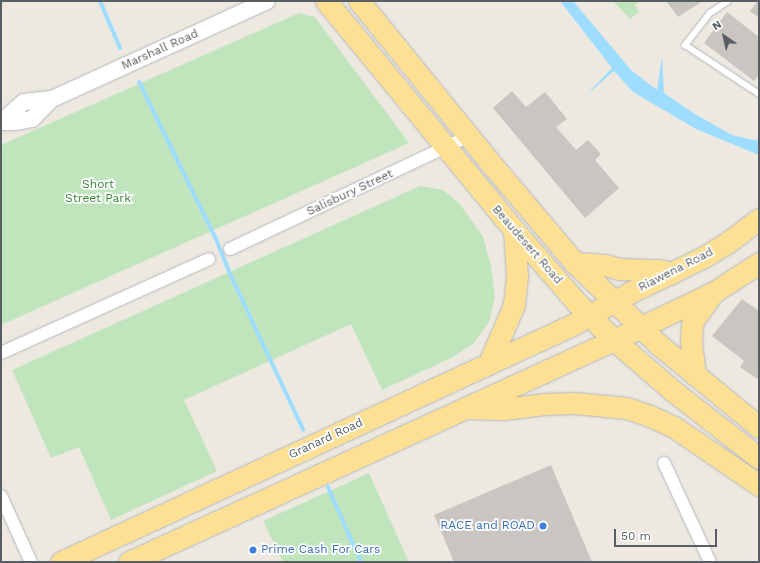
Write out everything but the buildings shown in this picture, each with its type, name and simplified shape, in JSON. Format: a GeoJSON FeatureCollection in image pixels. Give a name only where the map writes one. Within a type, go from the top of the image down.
{"type":"FeatureCollection","features":[{"type":"Feature","properties":{"kind":"highway","name":"Beaudesert Road"},"geometry":{"type":"LineString","coordinates":[[326,1],[514,230],[590,316],[614,340],[697,412],[759,458]]}},
{"type":"Feature","properties":{"kind":"highway","name":"Beaudesert Road"},"geometry":{"type":"LineString","coordinates":[[359,1],[469,136],[576,263],[639,327],[759,427]]}},
{"type":"Feature","properties":{"kind":"highway","name":"Riawena Road"},"geometry":{"type":"LineString","coordinates":[[590,316],[614,302],[673,273],[728,242],[759,219]]}},
{"type":"Feature","properties":{"kind":"highway"},"geometry":{"type":"LineString","coordinates":[[489,363],[514,305],[517,276],[514,230]]}},
{"type":"Feature","properties":{"kind":"highway"},"geometry":{"type":"LineString","coordinates":[[576,263],[605,265],[620,269],[658,270],[673,273]]}},
{"type":"Feature","properties":{"kind":"highway"},"geometry":{"type":"LineString","coordinates":[[128,562],[614,340],[714,292],[759,264]]}},
{"type":"Feature","properties":{"kind":"highway"},"geometry":{"type":"LineString","coordinates":[[695,375],[691,343],[692,325],[694,319],[714,292]]}},
{"type":"Feature","properties":{"kind":"highway","name":"Granard Road"},"geometry":{"type":"LineString","coordinates":[[61,562],[590,316]]}},
{"type":"Feature","properties":{"kind":"highway"},"geometry":{"type":"LineString","coordinates":[[466,408],[504,410],[544,404],[575,403],[627,408],[674,426],[759,485]]}},
{"type":"Feature","properties":{"kind":"street","name":"Marshall Road"},"geometry":{"type":"LineString","coordinates":[[1,122],[20,122],[32,119],[52,99],[254,4],[267,1]]}},
{"type":"Feature","properties":{"kind":"street","name":"Salisbury Street"},"geometry":{"type":"LineString","coordinates":[[230,249],[469,136]]}},
{"type":"Feature","properties":{"kind":"street"},"geometry":{"type":"LineString","coordinates":[[1,353],[209,259]]}},
{"type":"Feature","properties":{"kind":"street"},"geometry":{"type":"LineString","coordinates":[[664,464],[710,562]]}},
{"type":"Feature","properties":{"kind":"street"},"geometry":{"type":"LineString","coordinates":[[1,496],[31,562]]}},
{"type":"Feature","properties":{"kind":"lane"},"geometry":{"type":"LineString","coordinates":[[728,1],[710,13],[685,45],[759,94]]}},
{"type":"Feature","properties":{"kind":"green space"},"geometry":{"type":"Polygon","coordinates":[[[613,1],[640,1],[635,5],[639,12],[630,19],[613,1]]]}},
{"type":"Feature","properties":{"kind":"green space","name":"Short Street Park"},"geometry":{"type":"Polygon","coordinates":[[[299,13],[315,17],[409,143],[1,325],[1,145],[299,13]]]}},
{"type":"Feature","properties":{"kind":"green space"},"geometry":{"type":"Polygon","coordinates":[[[420,186],[443,190],[459,203],[483,237],[491,266],[495,297],[489,322],[473,344],[451,358],[382,390],[351,324],[184,400],[217,471],[111,520],[79,447],[51,458],[12,370],[420,186]]]}},
{"type":"Feature","properties":{"kind":"green space"},"geometry":{"type":"Polygon","coordinates":[[[369,473],[409,562],[283,562],[263,521],[369,473]]]}},
{"type":"Feature","properties":{"kind":"water"},"geometry":{"type":"Polygon","coordinates":[[[560,1],[573,1],[631,70],[657,90],[662,56],[664,93],[695,114],[732,135],[759,141],[759,155],[696,129],[633,92],[614,71],[586,95],[612,68],[560,1]]]}},
{"type":"Feature","properties":{"kind":"waterway"},"geometry":{"type":"LineString","coordinates":[[100,1],[120,48]]}},
{"type":"Feature","properties":{"kind":"waterway"},"geometry":{"type":"LineString","coordinates":[[139,82],[216,239],[229,272],[303,429]]}},
{"type":"Feature","properties":{"kind":"waterway"},"geometry":{"type":"LineString","coordinates":[[328,487],[361,562]]}},
{"type":"Feature","properties":{"kind":"place","name":"RACE and ROAD"},"geometry":{"type":"Point","coordinates":[543,526]}},
{"type":"Feature","properties":{"kind":"place","name":"Prime Cash For Cars"},"geometry":{"type":"Point","coordinates":[253,550]}}]}
